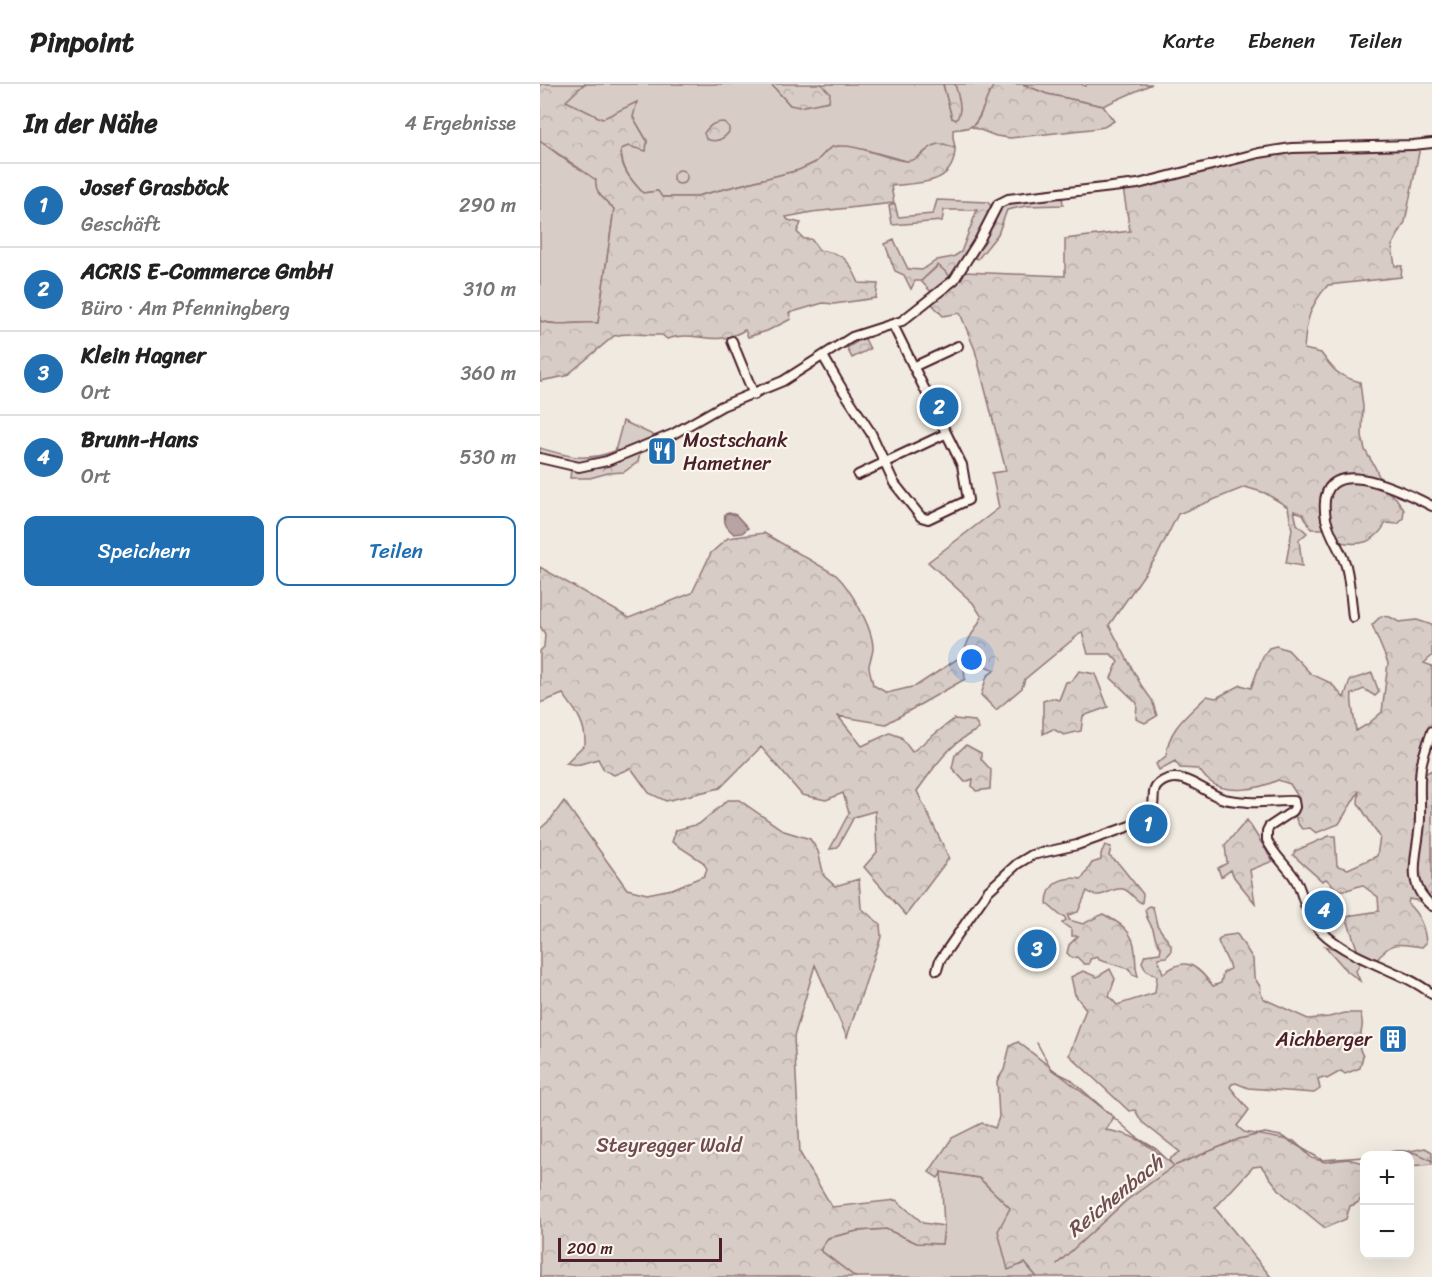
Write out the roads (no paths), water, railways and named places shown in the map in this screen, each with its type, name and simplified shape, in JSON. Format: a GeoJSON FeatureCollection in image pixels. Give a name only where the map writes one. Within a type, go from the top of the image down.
{"type":"FeatureCollection","features":[{"type":"Feature","properties":{"kind":"street"},"geometry":{"type":"LineString","coordinates":[[540,458],[579,468],[598,464],[663,439],[722,406],[754,395],[783,381],[852,337],[875,328],[893,325],[912,314],[954,280],[980,239],[998,204],[1008,199],[1138,184],[1259,153],[1292,148],[1432,143]]}},
{"type":"Feature","properties":{"kind":"street"},"geometry":{"type":"LineString","coordinates":[[823,356],[871,433],[894,483],[921,517],[928,519],[968,500],[963,467],[893,325]]}},
{"type":"Feature","properties":{"kind":"street"},"geometry":{"type":"LineString","coordinates":[[732,341],[754,395]]}},
{"type":"Feature","properties":{"kind":"street"},"geometry":{"type":"LineString","coordinates":[[913,367],[958,346]]}},
{"type":"Feature","properties":{"kind":"street"},"geometry":{"type":"LineString","coordinates":[[858,475],[945,434]]}},
{"type":"Feature","properties":{"kind":"street"},"geometry":{"type":"LineString","coordinates":[[1353,617],[1346,566],[1327,520],[1325,500],[1331,485],[1342,478],[1362,479],[1402,492],[1432,506]]}},
{"type":"Feature","properties":{"kind":"street"},"geometry":{"type":"LineString","coordinates":[[1432,731],[1421,767],[1419,833],[1413,862],[1420,891],[1424,899],[1432,906]]}},
{"type":"Feature","properties":{"kind":"street"},"geometry":{"type":"LineString","coordinates":[[937,970],[940,960],[988,891],[1017,864],[1032,855],[1077,845],[1141,822],[1153,810],[1154,791],[1157,786],[1167,779],[1176,778],[1192,782],[1212,794],[1229,800],[1262,803],[1294,801],[1296,804],[1293,811],[1269,827],[1266,840],[1298,885],[1312,921],[1326,937],[1340,946],[1406,977],[1432,994]]}},
{"type":"Feature","properties":{"kind":"waterway"},"geometry":{"type":"LineString","coordinates":[[1037,1043],[1052,1070],[1070,1079],[1136,1137],[1156,1149],[1173,1165]]}},
{"type":"Feature","properties":{"kind":"waterway","name":"Reichenbach"},"geometry":{"type":"LineString","coordinates":[[1057,1264],[1127,1200],[1174,1166],[1239,1139],[1265,1133],[1281,1136],[1322,1160],[1360,1157]]}},
{"type":"Feature","properties":{"kind":"waterway","name":"Reichenbach"},"geometry":{"type":"LineString","coordinates":[[1414,1153],[1432,1161]]}},
{"type":"Feature","properties":{"kind":"place","name":"ACRIS E-Commerce GmbH"},"geometry":{"type":"Point","coordinates":[939,407]}},
{"type":"Feature","properties":{"kind":"place","name":"Mostschank Hametner"},"geometry":{"type":"Point","coordinates":[662,451]}},
{"type":"Feature","properties":{"kind":"place","name":"Josef Grasböck"},"geometry":{"type":"Point","coordinates":[1148,824]}},
{"type":"Feature","properties":{"kind":"place","name":"Brunn-Hans"},"geometry":{"type":"Point","coordinates":[1324,910]}},
{"type":"Feature","properties":{"kind":"place","name":"Klein Hagner"},"geometry":{"type":"Point","coordinates":[1037,949]}},
{"type":"Feature","properties":{"kind":"place","name":"Aichberger"},"geometry":{"type":"Point","coordinates":[1393,1039]}},
{"type":"Feature","properties":{"kind":"park label","name":"Steyregger Wald"},"geometry":{"type":"Point","coordinates":[669,1145]}}]}
